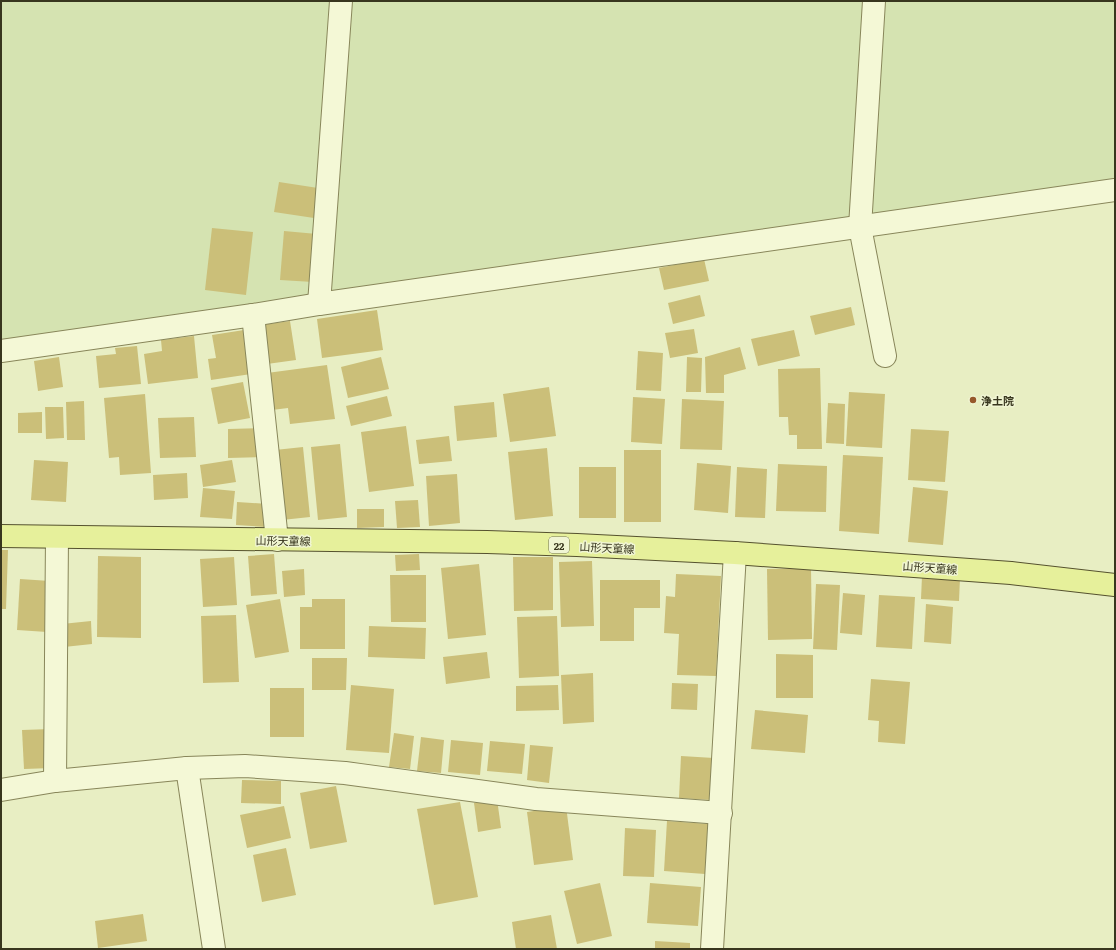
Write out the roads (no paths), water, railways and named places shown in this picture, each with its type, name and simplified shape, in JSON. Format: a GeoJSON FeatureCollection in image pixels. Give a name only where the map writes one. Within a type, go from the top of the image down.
{"type":"FeatureCollection","features":[{"type":"Feature","properties":{"kind":"main road","name":"山形天童線"},"geometry":{"type":"LineString","coordinates":[[1,536],[494,542],[735,553],[1011,573],[1115,585]]}},
{"type":"Feature","properties":{"kind":"street"},"geometry":{"type":"LineString","coordinates":[[320,304],[342,1]]}},
{"type":"Feature","properties":{"kind":"street"},"geometry":{"type":"LineString","coordinates":[[874,1],[860,227],[885,356]]}},
{"type":"Feature","properties":{"kind":"street"},"geometry":{"type":"LineString","coordinates":[[1,351],[1115,190]]}},
{"type":"Feature","properties":{"kind":"street"},"geometry":{"type":"LineString","coordinates":[[253,315],[277,540]]}},
{"type":"Feature","properties":{"kind":"street"},"geometry":{"type":"LineString","coordinates":[[55,781],[57,536]]}},
{"type":"Feature","properties":{"kind":"street"},"geometry":{"type":"LineString","coordinates":[[712,949],[735,553]]}},
{"type":"Feature","properties":{"kind":"street"},"geometry":{"type":"LineString","coordinates":[[1,790],[55,781],[187,768],[245,766],[345,773],[536,799],[721,812]]}},
{"type":"Feature","properties":{"kind":"street"},"geometry":{"type":"LineString","coordinates":[[187,768],[214,949]]}},
{"type":"Feature","properties":{"kind":"place","name":"浄土院"},"geometry":{"type":"Point","coordinates":[973,400]}}]}
